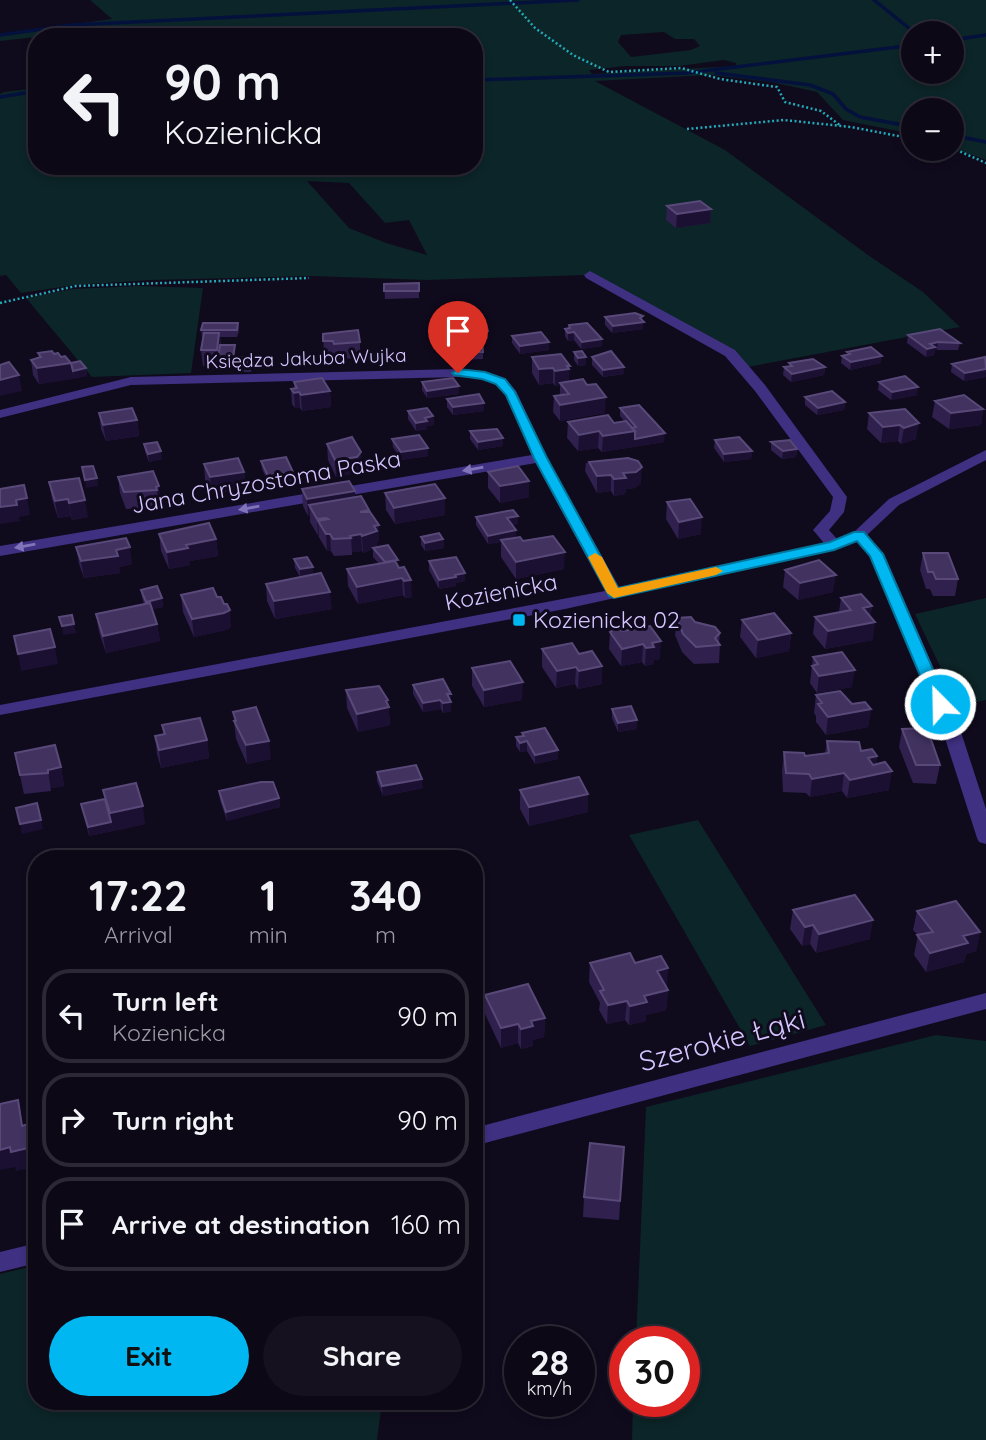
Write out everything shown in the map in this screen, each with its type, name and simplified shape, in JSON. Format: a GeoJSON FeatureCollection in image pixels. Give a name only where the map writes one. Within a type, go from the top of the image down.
{"type":"FeatureCollection","features":[{"type":"Feature","properties":{"kind":"street"},"geometry":{"type":"LineString","coordinates":[[590,275],[733,356],[760,388],[840,497],[837,512],[821,530],[834,545]]}},
{"type":"Feature","properties":{"kind":"street","name":"Księdza Jakuba Wujka"},"geometry":{"type":"LineString","coordinates":[[0,414],[131,382],[458,373],[485,376],[501,382],[511,394],[540,458],[614,593]]}},
{"type":"Feature","properties":{"kind":"street","name":"Kozienicka"},"geometry":{"type":"LineString","coordinates":[[0,710],[614,593],[834,545],[859,535],[894,502],[986,454]]}},
{"type":"Feature","properties":{"kind":"street","name":"Jana Chryzostoma Paska"},"geometry":{"type":"LineString","coordinates":[[0,551],[540,458]]}},
{"type":"Feature","properties":{"kind":"street"},"geometry":{"type":"LineString","coordinates":[[859,535],[876,554],[951,729],[986,838]]}},
{"type":"Feature","properties":{"kind":"street","name":"Szerokie Łąki"},"geometry":{"type":"LineString","coordinates":[[483,1135],[986,1001]]}},
{"type":"Feature","properties":{"kind":"street"},"geometry":{"type":"LineString","coordinates":[[0,1262],[28,1255]]}},
{"type":"Feature","properties":{"kind":"path"},"geometry":{"type":"LineString","coordinates":[[509,0],[535,28],[573,55],[609,72],[681,68],[720,79],[777,87],[785,102],[821,111],[841,126]]}},
{"type":"Feature","properties":{"kind":"path"},"geometry":{"type":"LineString","coordinates":[[687,129],[783,120],[841,126],[901,137]]}},
{"type":"Feature","properties":{"kind":"path"},"geometry":{"type":"LineString","coordinates":[[964,153],[986,163]]}},
{"type":"Feature","properties":{"kind":"path"},"geometry":{"type":"LineString","coordinates":[[0,303],[76,286],[309,278]]}},
{"type":"Feature","properties":{"kind":"green space"},"geometry":{"type":"Polygon","coordinates":[[[90,0],[986,0],[986,160],[964,152],[964,98],[901,98],[901,132],[843,120],[817,92],[771,82],[711,75],[595,81],[725,150],[923,292],[960,327],[748,367],[585,275],[427,280],[311,276],[151,280],[75,285],[21,293],[6,275],[0,276],[0,94],[28,89],[28,175],[483,175],[483,28],[45,28],[112,19],[90,0]],[[664,32],[621,35],[618,42],[631,57],[691,50],[700,46],[694,39],[675,39],[664,32]],[[724,60],[679,66],[625,66],[589,70],[592,74],[736,66],[736,63],[724,60]],[[307,181],[349,228],[427,255],[409,220],[385,223],[349,183],[307,181]]]}},
{"type":"Feature","properties":{"kind":"green space"},"geometry":{"type":"Polygon","coordinates":[[[28,30],[28,38],[0,41],[0,34],[28,30]]]}},
{"type":"Feature","properties":{"kind":"green space"},"geometry":{"type":"Polygon","coordinates":[[[139,286],[203,288],[191,373],[92,377],[26,298],[73,289],[139,286]]]}},
{"type":"Feature","properties":{"kind":"green space"},"geometry":{"type":"Polygon","coordinates":[[[986,598],[986,700],[959,706],[915,614],[986,598]]]}},
{"type":"Feature","properties":{"kind":"green space"},"geometry":{"type":"Polygon","coordinates":[[[698,820],[826,1025],[750,1046],[629,835],[698,820]]]}},
{"type":"Feature","properties":{"kind":"green space"},"geometry":{"type":"Polygon","coordinates":[[[936,1035],[986,1041],[986,1440],[632,1440],[633,1417],[700,1417],[700,1326],[637,1326],[646,1107],[936,1035]]]}},
{"type":"Feature","properties":{"kind":"green space"},"geometry":{"type":"Polygon","coordinates":[[[28,1267],[28,1410],[381,1410],[377,1440],[0,1440],[0,1274],[28,1267]]]}},
{"type":"Feature","properties":{"kind":"building"},"geometry":{"type":"Polygon","coordinates":[[[700,201],[711,209],[677,214],[667,206],[700,201]]]}},
{"type":"Feature","properties":{"kind":"building"},"geometry":{"type":"Polygon","coordinates":[[[419,283],[419,291],[384,291],[384,284],[419,283]]]}},
{"type":"Feature","properties":{"kind":"building"},"geometry":{"type":"Polygon","coordinates":[[[635,313],[643,316],[640,318],[644,322],[613,326],[605,317],[635,313]]]}},
{"type":"Feature","properties":{"kind":"building"},"geometry":{"type":"Polygon","coordinates":[[[457,319],[458,327],[441,327],[440,320],[457,319]]]}},
{"type":"Feature","properties":{"kind":"building"},"geometry":{"type":"Polygon","coordinates":[[[203,323],[238,323],[237,330],[201,330],[203,323]]]}},
{"type":"Feature","properties":{"kind":"building"},"geometry":{"type":"Polygon","coordinates":[[[587,323],[602,339],[582,342],[574,332],[568,333],[565,329],[570,328],[569,325],[587,323]]]}},
{"type":"Feature","properties":{"kind":"building"},"geometry":{"type":"Polygon","coordinates":[[[486,324],[488,331],[464,332],[463,327],[486,324]]]}},
{"type":"Feature","properties":{"kind":"building"},"geometry":{"type":"Polygon","coordinates":[[[940,329],[960,343],[938,342],[930,344],[935,347],[927,349],[908,335],[940,329]]]}},
{"type":"Feature","properties":{"kind":"building"},"geometry":{"type":"Polygon","coordinates":[[[358,330],[360,342],[334,344],[333,341],[323,341],[323,334],[358,330]]]}},
{"type":"Feature","properties":{"kind":"building"},"geometry":{"type":"Polygon","coordinates":[[[541,332],[549,342],[520,346],[512,336],[541,332]]]}},
{"type":"Feature","properties":{"kind":"building"},"geometry":{"type":"Polygon","coordinates":[[[204,333],[219,333],[217,350],[201,350],[204,333]]]}},
{"type":"Feature","properties":{"kind":"building"},"geometry":{"type":"Polygon","coordinates":[[[441,336],[459,336],[459,342],[482,342],[483,352],[458,352],[457,348],[442,348],[441,336]]]}},
{"type":"Feature","properties":{"kind":"building"},"geometry":{"type":"Polygon","coordinates":[[[220,345],[235,345],[233,357],[218,358],[220,345]]]}},
{"type":"Feature","properties":{"kind":"building"},"geometry":{"type":"Polygon","coordinates":[[[871,347],[882,356],[851,362],[842,356],[850,354],[847,352],[871,347]]]}},
{"type":"Feature","properties":{"kind":"building"},"geometry":{"type":"Polygon","coordinates":[[[52,351],[61,357],[65,356],[71,363],[37,368],[31,360],[41,357],[38,353],[52,351]]]}},
{"type":"Feature","properties":{"kind":"building"},"geometry":{"type":"Polygon","coordinates":[[[582,351],[586,357],[578,358],[574,352],[582,351]]]}},
{"type":"Feature","properties":{"kind":"building"},"geometry":{"type":"Polygon","coordinates":[[[611,351],[624,367],[603,370],[592,357],[611,351]]]}},
{"type":"Feature","properties":{"kind":"building"},"geometry":{"type":"Polygon","coordinates":[[[561,354],[570,366],[567,366],[569,369],[539,369],[532,357],[561,354]]]}},
{"type":"Feature","properties":{"kind":"building"},"geometry":{"type":"Polygon","coordinates":[[[242,357],[251,357],[250,364],[241,364],[242,357]]]}},
{"type":"Feature","properties":{"kind":"building"},"geometry":{"type":"Polygon","coordinates":[[[985,357],[986,369],[965,373],[952,364],[985,357]]]}},
{"type":"Feature","properties":{"kind":"building"},"geometry":{"type":"Polygon","coordinates":[[[813,359],[825,367],[792,374],[784,367],[792,366],[789,363],[813,359]]]}},
{"type":"Feature","properties":{"kind":"building"},"geometry":{"type":"Polygon","coordinates":[[[80,361],[86,368],[73,371],[71,363],[80,361]]]}},
{"type":"Feature","properties":{"kind":"building"},"geometry":{"type":"Polygon","coordinates":[[[9,362],[19,375],[0,380],[0,365],[9,362]]]}},
{"type":"Feature","properties":{"kind":"building"},"geometry":{"type":"Polygon","coordinates":[[[905,376],[918,387],[892,392],[879,382],[905,376]]]}},
{"type":"Feature","properties":{"kind":"building"},"geometry":{"type":"Polygon","coordinates":[[[322,378],[330,391],[301,395],[291,389],[297,388],[294,382],[322,378]]]}},
{"type":"Feature","properties":{"kind":"building"},"geometry":{"type":"Polygon","coordinates":[[[453,378],[459,386],[427,391],[422,382],[453,378]]]}},
{"type":"Feature","properties":{"kind":"building"},"geometry":{"type":"Polygon","coordinates":[[[583,379],[587,385],[596,384],[606,397],[560,405],[554,396],[569,394],[560,383],[583,379]]]}},
{"type":"Feature","properties":{"kind":"building"},"geometry":{"type":"Polygon","coordinates":[[[832,391],[845,402],[818,408],[805,397],[832,391]]]}},
{"type":"Feature","properties":{"kind":"building"},"geometry":{"type":"Polygon","coordinates":[[[479,394],[484,403],[453,407],[447,399],[479,394]]]}},
{"type":"Feature","properties":{"kind":"building"},"geometry":{"type":"Polygon","coordinates":[[[964,395],[983,409],[951,413],[935,401],[964,395]]]}},
{"type":"Feature","properties":{"kind":"building"},"geometry":{"type":"Polygon","coordinates":[[[639,405],[665,433],[635,439],[635,431],[632,428],[636,427],[620,408],[639,405]]]}},
{"type":"Feature","properties":{"kind":"building"},"geometry":{"type":"Polygon","coordinates":[[[132,408],[137,420],[103,425],[99,413],[132,408]]]}},
{"type":"Feature","properties":{"kind":"building"},"geometry":{"type":"Polygon","coordinates":[[[427,408],[433,416],[425,418],[427,421],[416,423],[408,411],[427,408]]]}},
{"type":"Feature","properties":{"kind":"building"},"geometry":{"type":"Polygon","coordinates":[[[905,409],[919,423],[904,428],[900,425],[883,427],[869,413],[905,409]]]}},
{"type":"Feature","properties":{"kind":"building"},"geometry":{"type":"Polygon","coordinates":[[[608,415],[614,423],[626,421],[635,431],[603,436],[599,431],[579,435],[568,422],[608,415]]]}},
{"type":"Feature","properties":{"kind":"building"},"geometry":{"type":"Polygon","coordinates":[[[497,429],[503,438],[478,442],[470,431],[497,429]]]}},
{"type":"Feature","properties":{"kind":"building"},"geometry":{"type":"Polygon","coordinates":[[[419,435],[428,448],[401,452],[392,439],[419,435]]]}},
{"type":"Feature","properties":{"kind":"building"},"geometry":{"type":"Polygon","coordinates":[[[352,437],[361,452],[357,457],[335,460],[327,444],[352,437]]]}},
{"type":"Feature","properties":{"kind":"building"},"geometry":{"type":"Polygon","coordinates":[[[739,437],[752,451],[724,454],[715,440],[739,437]]]}},
{"type":"Feature","properties":{"kind":"building"},"geometry":{"type":"Polygon","coordinates":[[[790,440],[797,449],[783,451],[771,442],[790,440]]]}},
{"type":"Feature","properties":{"kind":"building"},"geometry":{"type":"Polygon","coordinates":[[[157,442],[161,451],[148,454],[144,444],[157,442]]]}},
{"type":"Feature","properties":{"kind":"building"},"geometry":{"type":"Polygon","coordinates":[[[286,457],[293,472],[282,474],[284,478],[273,480],[261,461],[286,457]]]}},
{"type":"Feature","properties":{"kind":"building"},"geometry":{"type":"Polygon","coordinates":[[[238,458],[244,472],[210,477],[204,464],[238,458]]]}},
{"type":"Feature","properties":{"kind":"building"},"geometry":{"type":"Polygon","coordinates":[[[628,458],[638,461],[642,467],[636,472],[623,473],[626,478],[597,476],[589,462],[628,458]]]}},
{"type":"Feature","properties":{"kind":"building"},"geometry":{"type":"Polygon","coordinates":[[[93,466],[97,478],[85,480],[82,467],[93,466]]]}},
{"type":"Feature","properties":{"kind":"building"},"geometry":{"type":"Polygon","coordinates":[[[518,466],[529,481],[500,486],[488,472],[518,466]]]}},
{"type":"Feature","properties":{"kind":"building"},"geometry":{"type":"Polygon","coordinates":[[[153,471],[159,486],[156,487],[157,490],[124,492],[118,477],[153,471]]]}},
{"type":"Feature","properties":{"kind":"building"},"geometry":{"type":"Polygon","coordinates":[[[79,478],[85,500],[69,503],[68,499],[55,501],[49,482],[79,478]]]}},
{"type":"Feature","properties":{"kind":"building"},"geometry":{"type":"Polygon","coordinates":[[[349,481],[355,491],[307,499],[302,489],[349,481]]]}},
{"type":"Feature","properties":{"kind":"building"},"geometry":{"type":"Polygon","coordinates":[[[435,484],[445,498],[394,508],[385,493],[435,484]]]}},
{"type":"Feature","properties":{"kind":"building"},"geometry":{"type":"Polygon","coordinates":[[[24,485],[27,498],[16,500],[17,505],[0,507],[0,489],[24,485]]]}},
{"type":"Feature","properties":{"kind":"building"},"geometry":{"type":"Polygon","coordinates":[[[361,496],[369,510],[360,512],[370,512],[379,525],[374,526],[377,531],[362,536],[350,536],[351,538],[333,539],[330,534],[326,534],[318,521],[328,519],[317,519],[309,505],[361,496]]]}},
{"type":"Feature","properties":{"kind":"building"},"geometry":{"type":"Polygon","coordinates":[[[690,499],[702,517],[679,522],[667,502],[690,499]]]}},
{"type":"Feature","properties":{"kind":"building"},"geometry":{"type":"Polygon","coordinates":[[[513,510],[518,516],[507,518],[516,530],[488,536],[476,517],[513,510]]]}},
{"type":"Feature","properties":{"kind":"building"},"geometry":{"type":"Polygon","coordinates":[[[209,523],[216,539],[186,545],[188,548],[167,552],[159,534],[209,523]]]}},
{"type":"Feature","properties":{"kind":"building"},"geometry":{"type":"Polygon","coordinates":[[[439,533],[443,539],[425,543],[421,537],[439,533]]]}},
{"type":"Feature","properties":{"kind":"building"},"geometry":{"type":"Polygon","coordinates":[[[553,536],[565,552],[516,562],[501,540],[520,537],[523,541],[553,536]]]}},
{"type":"Feature","properties":{"kind":"building"},"geometry":{"type":"Polygon","coordinates":[[[126,538],[130,547],[116,550],[118,556],[81,561],[76,547],[126,538]]]}},
{"type":"Feature","properties":{"kind":"building"},"geometry":{"type":"Polygon","coordinates":[[[388,545],[398,560],[385,562],[373,548],[388,545]]]}},
{"type":"Feature","properties":{"kind":"building"},"geometry":{"type":"Polygon","coordinates":[[[923,553],[948,553],[958,579],[936,579],[933,572],[928,572],[923,553]]]}},
{"type":"Feature","properties":{"kind":"building"},"geometry":{"type":"Polygon","coordinates":[[[307,557],[313,567],[300,569],[294,559],[307,557]]]}},
{"type":"Feature","properties":{"kind":"building"},"geometry":{"type":"Polygon","coordinates":[[[456,557],[465,573],[439,580],[429,561],[456,557]]]}},
{"type":"Feature","properties":{"kind":"building"},"geometry":{"type":"Polygon","coordinates":[[[819,560],[836,575],[800,583],[785,570],[819,560]]]}},
{"type":"Feature","properties":{"kind":"building"},"geometry":{"type":"Polygon","coordinates":[[[395,561],[399,568],[404,567],[411,580],[404,581],[402,578],[357,587],[347,569],[395,561]]]}},
{"type":"Feature","properties":{"kind":"building"},"geometry":{"type":"Polygon","coordinates":[[[321,573],[330,592],[274,601],[266,584],[321,573]]]}},
{"type":"Feature","properties":{"kind":"building"},"geometry":{"type":"Polygon","coordinates":[[[157,586],[162,598],[146,602],[141,590],[157,586]]]}},
{"type":"Feature","properties":{"kind":"building"},"geometry":{"type":"Polygon","coordinates":[[[213,588],[217,597],[221,597],[230,610],[192,619],[181,595],[213,588]]]}},
{"type":"Feature","properties":{"kind":"building"},"geometry":{"type":"Polygon","coordinates":[[[861,594],[872,606],[863,608],[875,622],[828,631],[815,617],[851,610],[841,598],[861,594]]]}},
{"type":"Feature","properties":{"kind":"building"},"geometry":{"type":"Polygon","coordinates":[[[150,603],[157,624],[103,636],[96,614],[150,603]]]}},
{"type":"Feature","properties":{"kind":"building"},"geometry":{"type":"Polygon","coordinates":[[[774,613],[791,633],[758,640],[742,620],[774,613]]]}},
{"type":"Feature","properties":{"kind":"building"},"geometry":{"type":"Polygon","coordinates":[[[72,615],[74,624],[62,626],[59,617],[72,615]]]}},
{"type":"Feature","properties":{"kind":"building"},"geometry":{"type":"Polygon","coordinates":[[[691,617],[695,622],[715,627],[720,633],[715,638],[720,645],[696,647],[683,634],[677,618],[691,617]]]}},
{"type":"Feature","properties":{"kind":"building"},"geometry":{"type":"Polygon","coordinates":[[[650,626],[661,641],[652,643],[654,647],[646,648],[643,644],[622,649],[610,632],[617,628],[623,631],[650,626]]]}},
{"type":"Feature","properties":{"kind":"building"},"geometry":{"type":"Polygon","coordinates":[[[50,629],[55,647],[18,654],[14,636],[50,629]]]}},
{"type":"Feature","properties":{"kind":"building"},"geometry":{"type":"Polygon","coordinates":[[[572,643],[579,654],[592,651],[602,666],[579,671],[576,667],[557,671],[542,649],[572,643]]]}},
{"type":"Feature","properties":{"kind":"building"},"geometry":{"type":"Polygon","coordinates":[[[842,652],[855,670],[819,676],[812,666],[818,664],[813,657],[842,652]]]}},
{"type":"Feature","properties":{"kind":"building"},"geometry":{"type":"Polygon","coordinates":[[[510,661],[523,682],[484,690],[472,668],[510,661]]]}},
{"type":"Feature","properties":{"kind":"building"},"geometry":{"type":"Polygon","coordinates":[[[443,679],[451,694],[447,694],[451,702],[443,703],[440,700],[423,703],[413,685],[443,679]]]}},
{"type":"Feature","properties":{"kind":"building"},"geometry":{"type":"Polygon","coordinates":[[[379,686],[388,700],[386,701],[389,707],[357,714],[346,690],[379,686]]]}},
{"type":"Feature","properties":{"kind":"building"},"geometry":{"type":"Polygon","coordinates":[[[840,691],[852,704],[865,702],[871,709],[828,717],[818,704],[822,703],[816,695],[840,691]]]}},
{"type":"Feature","properties":{"kind":"building"},"geometry":{"type":"Polygon","coordinates":[[[631,706],[637,720],[618,723],[612,709],[631,706]]]}},
{"type":"Feature","properties":{"kind":"building"},"geometry":{"type":"Polygon","coordinates":[[[256,707],[269,741],[246,745],[234,721],[233,712],[256,707]]]}},
{"type":"Feature","properties":{"kind":"building"},"geometry":{"type":"Polygon","coordinates":[[[200,718],[207,740],[159,750],[155,736],[165,734],[162,725],[200,718]]]}},
{"type":"Feature","properties":{"kind":"building"},"geometry":{"type":"Polygon","coordinates":[[[545,728],[558,750],[535,755],[527,741],[520,743],[516,737],[524,736],[522,733],[545,728]]]}},
{"type":"Feature","properties":{"kind":"building"},"geometry":{"type":"Polygon","coordinates":[[[927,728],[940,765],[916,765],[902,729],[927,728]]]}},
{"type":"Feature","properties":{"kind":"building"},"geometry":{"type":"Polygon","coordinates":[[[827,741],[859,742],[861,751],[872,749],[877,756],[868,758],[873,765],[885,762],[892,771],[850,780],[844,773],[812,779],[809,774],[786,773],[784,752],[804,753],[805,756],[829,753],[827,741]]]}},
{"type":"Feature","properties":{"kind":"building"},"geometry":{"type":"Polygon","coordinates":[[[55,745],[61,767],[48,770],[48,773],[20,775],[15,753],[55,745]]]}},
{"type":"Feature","properties":{"kind":"building"},"geometry":{"type":"Polygon","coordinates":[[[416,765],[422,779],[382,786],[377,772],[416,765]]]}},
{"type":"Feature","properties":{"kind":"building"},"geometry":{"type":"Polygon","coordinates":[[[579,777],[588,794],[529,807],[520,790],[579,777]]]}},
{"type":"Feature","properties":{"kind":"building"},"geometry":{"type":"Polygon","coordinates":[[[273,782],[279,798],[226,812],[219,791],[273,782]]]}},
{"type":"Feature","properties":{"kind":"building"},"geometry":{"type":"Polygon","coordinates":[[[136,783],[143,806],[110,813],[103,790],[136,783]]]}},
{"type":"Feature","properties":{"kind":"building"},"geometry":{"type":"Polygon","coordinates":[[[105,799],[111,822],[88,827],[81,804],[105,799]]]}},
{"type":"Feature","properties":{"kind":"building"},"geometry":{"type":"Polygon","coordinates":[[[37,803],[41,820],[20,824],[16,808],[37,803]]]}},
{"type":"Feature","properties":{"kind":"building"},"geometry":{"type":"Polygon","coordinates":[[[855,895],[873,920],[819,934],[813,925],[805,927],[793,910],[855,895]]]}},
{"type":"Feature","properties":{"kind":"building"},"geometry":{"type":"Polygon","coordinates":[[[956,901],[980,932],[963,936],[968,943],[930,953],[917,935],[933,932],[917,911],[956,901]]]}},
{"type":"Feature","properties":{"kind":"building"},"geometry":{"type":"Polygon","coordinates":[[[630,953],[635,963],[661,956],[668,968],[657,971],[668,990],[644,996],[647,1002],[630,1006],[627,1001],[608,1005],[600,991],[604,990],[590,963],[630,953]]]}},
{"type":"Feature","properties":{"kind":"building"},"geometry":{"type":"Polygon","coordinates":[[[528,984],[545,1018],[531,1021],[533,1026],[521,1029],[518,1024],[501,1028],[485,995],[528,984]]]}},
{"type":"Feature","properties":{"kind":"building"},"geometry":{"type":"Polygon","coordinates":[[[18,1100],[22,1126],[28,1124],[28,1148],[11,1152],[10,1147],[0,1150],[0,1104],[18,1100]]]}},
{"type":"Feature","properties":{"kind":"building"},"geometry":{"type":"Polygon","coordinates":[[[590,1143],[624,1147],[620,1201],[584,1197],[590,1143]]]}},
{"type":"Feature","properties":{"kind":"waterway"},"geometry":{"type":"LineString","coordinates":[[50,28],[578,0]]}},
{"type":"Feature","properties":{"kind":"waterway"},"geometry":{"type":"LineString","coordinates":[[874,0],[901,22]]}},
{"type":"Feature","properties":{"kind":"waterway"},"geometry":{"type":"LineString","coordinates":[[0,35],[28,31]]}},
{"type":"Feature","properties":{"kind":"waterway"},"geometry":{"type":"LineString","coordinates":[[964,38],[986,35]]}},
{"type":"Feature","properties":{"kind":"waterway"},"geometry":{"type":"LineString","coordinates":[[483,80],[687,73],[901,47]]}},
{"type":"Feature","properties":{"kind":"waterway"},"geometry":{"type":"LineString","coordinates":[[716,73],[810,85],[833,94],[846,109],[860,117],[901,125]]}},
{"type":"Feature","properties":{"kind":"waterway"},"geometry":{"type":"LineString","coordinates":[[0,97],[28,92]]}},
{"type":"Feature","properties":{"kind":"waterway"},"geometry":{"type":"LineString","coordinates":[[964,137],[986,142]]}},
{"type":"Feature","properties":{"kind":"slow traffic"},"geometry":{"type":"LineString","coordinates":[[595,557],[614,593],[716,571]]}},
{"type":"Feature","properties":{"kind":"place","name":"Kozienicka 02"},"geometry":{"type":"Point","coordinates":[519,620]}},
{"type":"Feature","properties":{"kind":"route"},"geometry":{"type":"LineString","coordinates":[[458,373],[485,376],[501,382],[511,394],[540,458],[614,593],[834,545],[859,535],[876,554],[940,704]]}}]}
